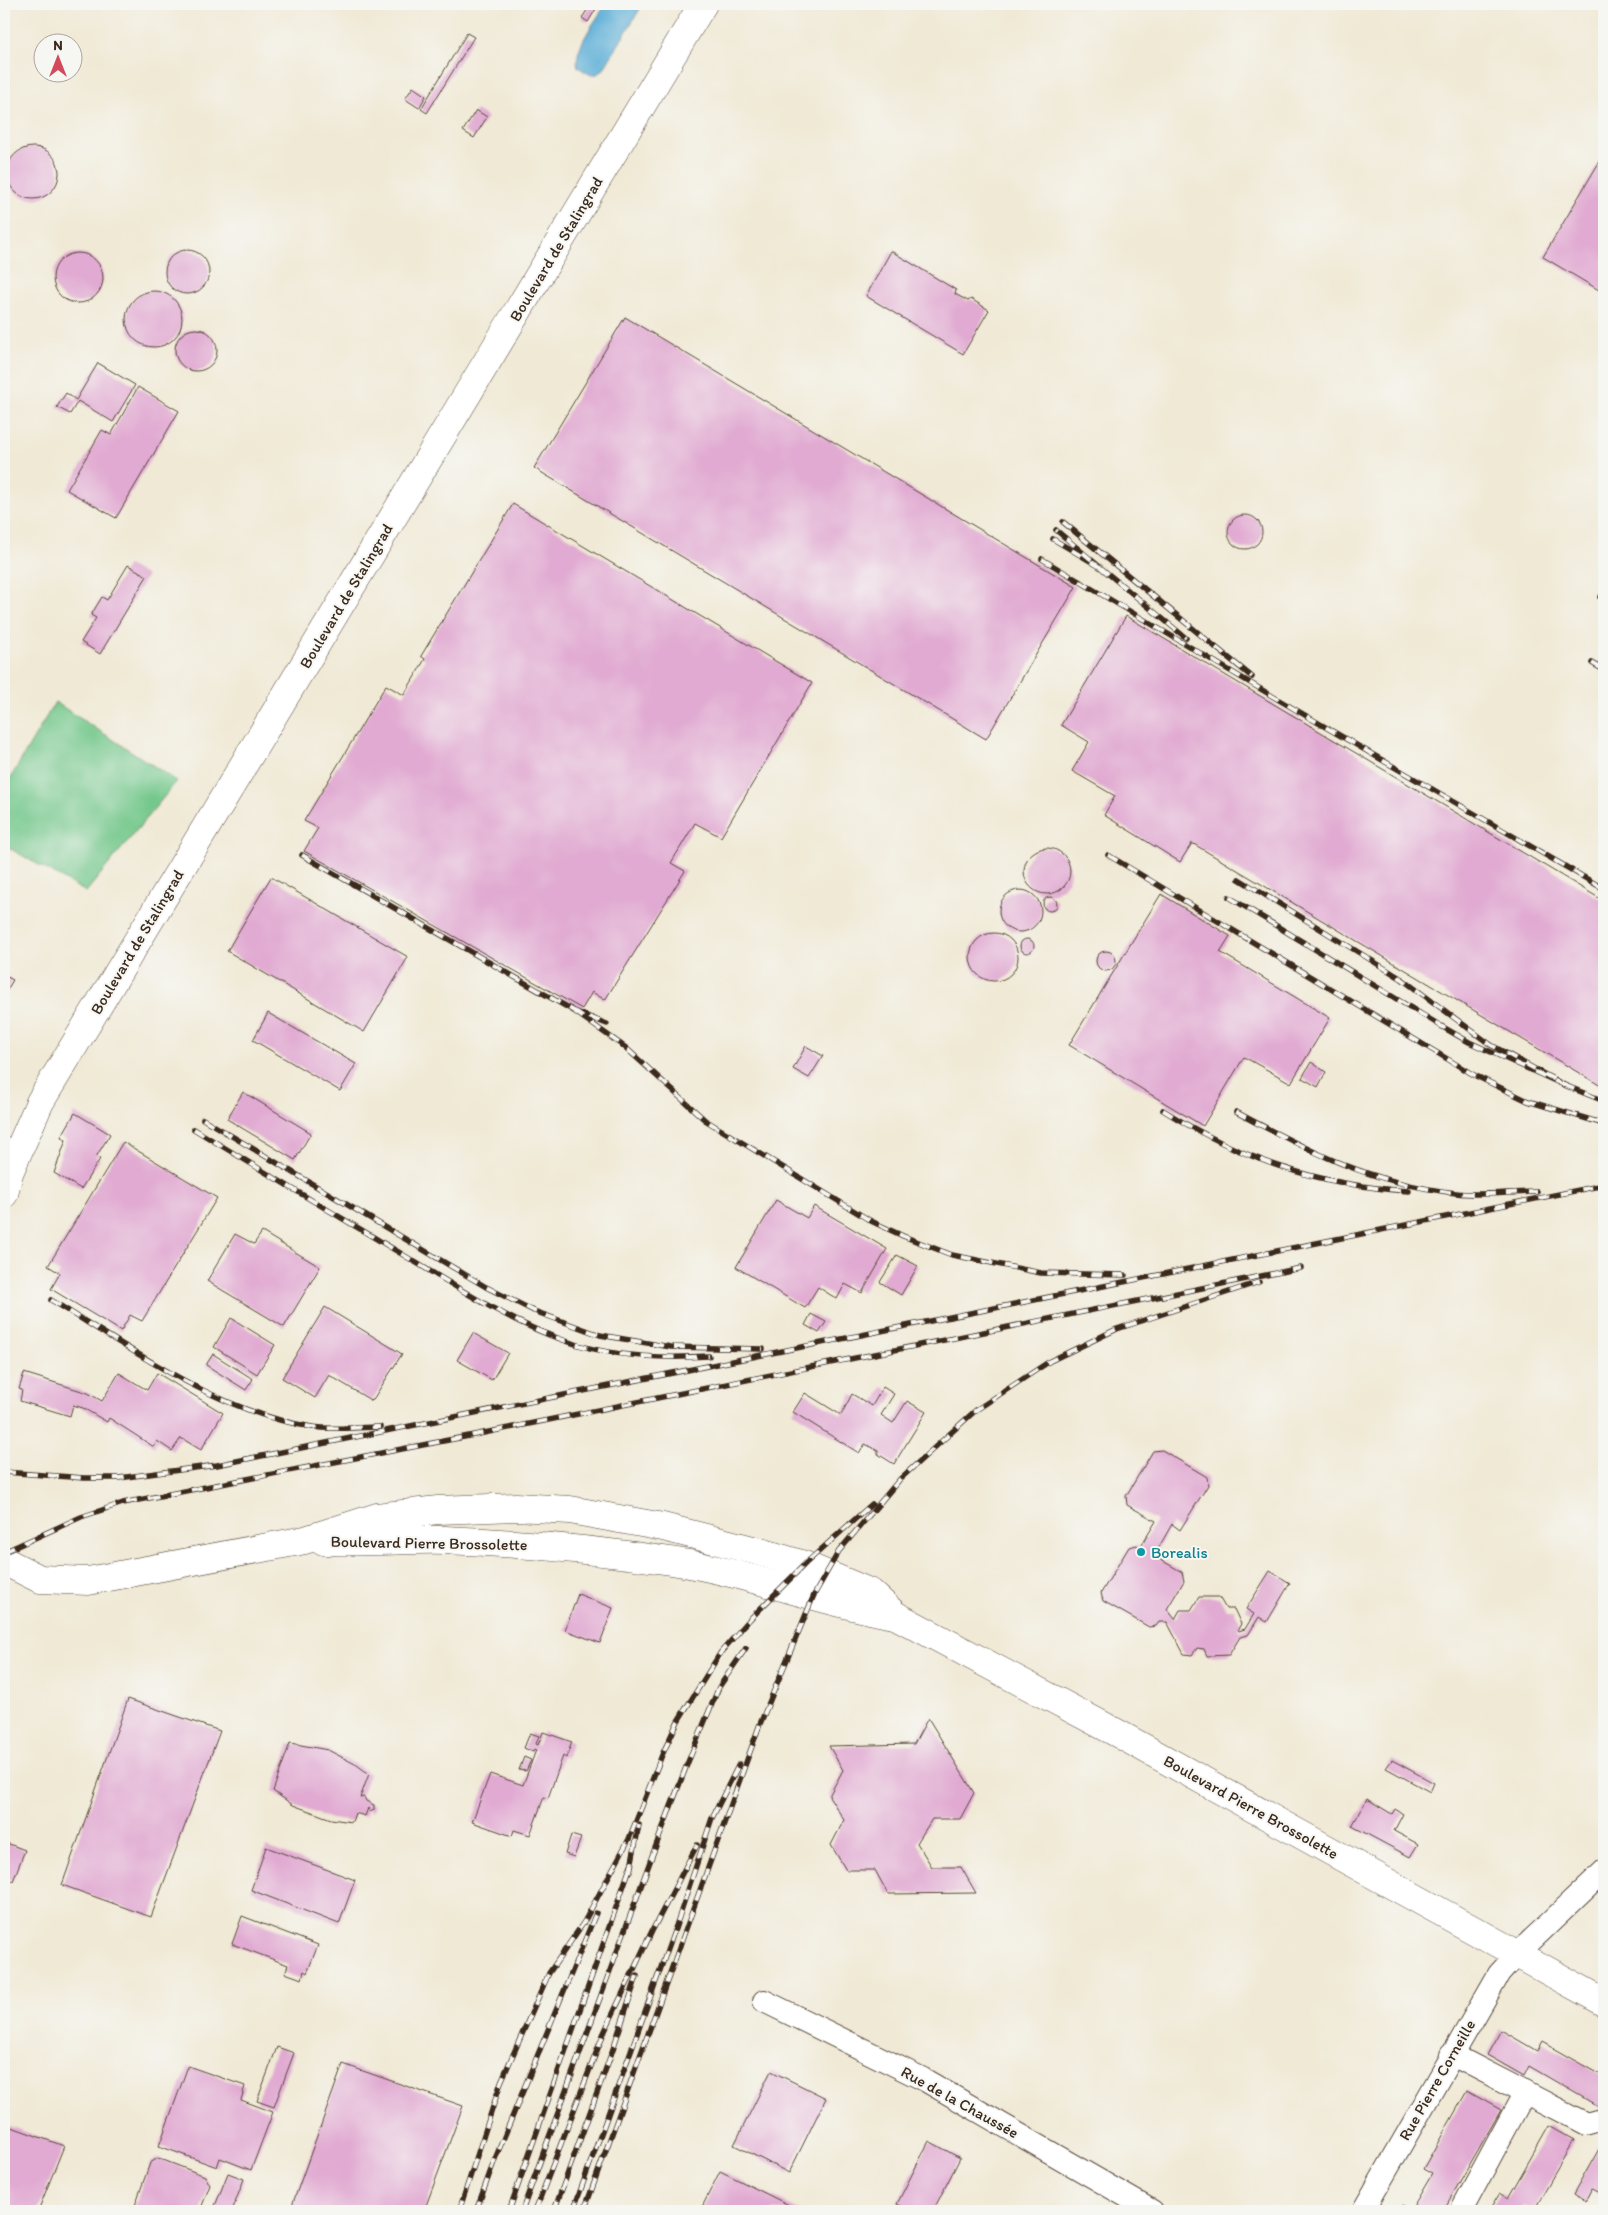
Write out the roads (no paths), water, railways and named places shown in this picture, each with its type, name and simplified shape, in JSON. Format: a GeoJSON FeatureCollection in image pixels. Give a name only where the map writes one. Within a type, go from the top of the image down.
{"type":"FeatureCollection","features":[{"type":"Feature","properties":{"kind":"main road","name":"Boulevard de Stalingrad"},"geometry":{"type":"LineString","coordinates":[[4,1194],[9,1173],[40,1102],[703,4]]}},
{"type":"Feature","properties":{"kind":"main road","name":"Boulevard Pierre Brossolette"},"geometry":{"type":"LineString","coordinates":[[4,1561],[40,1579],[88,1581],[305,1540],[377,1517],[438,1510],[516,1507],[570,1510],[679,1530],[757,1551],[826,1573],[871,1593],[895,1615],[1117,1733],[1604,2002]]}},
{"type":"Feature","properties":{"kind":"main road"},"geometry":{"type":"LineString","coordinates":[[672,1561],[679,1530]]}},
{"type":"Feature","properties":{"kind":"main road","name":"Boulevard Pierre Brossolette"},"geometry":{"type":"LineString","coordinates":[[305,1540],[347,1542],[444,1540],[535,1545],[672,1561],[783,1587],[864,1610],[895,1615]]}},
{"type":"Feature","properties":{"kind":"street","name":"Rue Pierre Corneille"},"geometry":{"type":"LineString","coordinates":[[1363,2211],[1451,2054],[1499,1974],[1517,1954],[1604,1870]]}},
{"type":"Feature","properties":{"kind":"street","name":"Rue de la Chaussée"},"geometry":{"type":"LineString","coordinates":[[764,2001],[923,2079],[1152,2211]]}},
{"type":"Feature","properties":{"kind":"street"},"geometry":{"type":"LineString","coordinates":[[1451,2054],[1586,2124],[1604,2119]]}},
{"type":"Feature","properties":{"kind":"street"},"geometry":{"type":"LineString","coordinates":[[1461,2211],[1525,2092]]}},
{"type":"Feature","properties":{"kind":"water"},"geometry":{"type":"Polygon","coordinates":[[[606,4],[643,4],[603,70],[591,75],[578,67],[577,60],[586,35],[606,4]]]}},
{"type":"Feature","properties":{"kind":"railway"},"geometry":{"type":"LineString","coordinates":[[1063,522],[1252,677]]}},
{"type":"Feature","properties":{"kind":"railway"},"geometry":{"type":"LineString","coordinates":[[1053,539],[1100,567],[1056,530]]}},
{"type":"Feature","properties":{"kind":"railway"},"geometry":{"type":"LineString","coordinates":[[1042,559],[1279,700],[1604,889]]}},
{"type":"Feature","properties":{"kind":"railway"},"geometry":{"type":"LineString","coordinates":[[1100,567],[1186,638]]}},
{"type":"Feature","properties":{"kind":"railway"},"geometry":{"type":"LineString","coordinates":[[1600,597],[1604,599]]}},
{"type":"Feature","properties":{"kind":"railway"},"geometry":{"type":"LineString","coordinates":[[1592,663],[1604,670]]}},
{"type":"Feature","properties":{"kind":"railway"},"geometry":{"type":"LineString","coordinates":[[302,855],[574,1011],[607,1024]]}},
{"type":"Feature","properties":{"kind":"railway"},"geometry":{"type":"LineString","coordinates":[[1108,855],[1474,1075],[1528,1101],[1604,1124]]}},
{"type":"Feature","properties":{"kind":"railway"},"geometry":{"type":"LineString","coordinates":[[1229,897],[1469,1042],[1564,1085],[1491,1045],[1402,979],[1239,879]]}},
{"type":"Feature","properties":{"kind":"railway"},"geometry":{"type":"LineString","coordinates":[[574,1011],[626,1048],[705,1120],[871,1221],[952,1255],[1041,1273],[1125,1275]]}},
{"type":"Feature","properties":{"kind":"railway"},"geometry":{"type":"LineString","coordinates":[[1564,1085],[1604,1101]]}},
{"type":"Feature","properties":{"kind":"railway"},"geometry":{"type":"LineString","coordinates":[[1163,1110],[1221,1142],[1280,1167],[1342,1183],[1409,1191]]}},
{"type":"Feature","properties":{"kind":"railway"},"geometry":{"type":"LineString","coordinates":[[1236,1112],[1316,1153],[1368,1174],[1396,1182],[1466,1194],[1537,1192]]}},
{"type":"Feature","properties":{"kind":"railway"},"geometry":{"type":"LineString","coordinates":[[203,1119],[486,1287],[534,1311],[600,1335],[671,1347],[763,1349]]}},
{"type":"Feature","properties":{"kind":"railway"},"geometry":{"type":"LineString","coordinates":[[194,1129],[464,1292],[524,1324],[566,1341],[601,1351],[655,1357],[709,1356]]}},
{"type":"Feature","properties":{"kind":"railway"},"geometry":{"type":"LineString","coordinates":[[4,1472],[84,1478],[119,1478],[217,1465],[1604,1185]]}},
{"type":"Feature","properties":{"kind":"railway"},"geometry":{"type":"LineString","coordinates":[[4,1552],[81,1517],[123,1503],[464,1437],[1301,1268]]}},
{"type":"Feature","properties":{"kind":"railway"},"geometry":{"type":"LineString","coordinates":[[584,2211],[760,1724],[814,1595],[839,1551],[900,1479],[976,1410],[1050,1361],[1117,1329],[1259,1282]]}},
{"type":"Feature","properties":{"kind":"railway"},"geometry":{"type":"LineString","coordinates":[[51,1300],[144,1358],[209,1393],[243,1408],[277,1419],[312,1427],[380,1427]]}},
{"type":"Feature","properties":{"kind":"railway"},"geometry":{"type":"LineString","coordinates":[[459,2211],[501,2082],[549,1973],[584,1922],[629,1839],[662,1755],[678,1721],[721,1652],[750,1619],[806,1563],[872,1504]]}},
{"type":"Feature","properties":{"kind":"railway"},"geometry":{"type":"LineString","coordinates":[[522,2211],[688,1762],[719,1687],[746,1648]]}},
{"type":"Feature","properties":{"kind":"railway"},"geometry":{"type":"LineString","coordinates":[[573,2211],[676,1926],[712,1818],[739,1764]]}},
{"type":"Feature","properties":{"kind":"railway"},"geometry":{"type":"LineString","coordinates":[[630,1872],[639,1825]]}},
{"type":"Feature","properties":{"kind":"railway"},"geometry":{"type":"LineString","coordinates":[[535,2211],[603,2035],[652,1931],[697,1845]]}},
{"type":"Feature","properties":{"kind":"railway"},"geometry":{"type":"LineString","coordinates":[[509,2211],[631,1865]]}},
{"type":"Feature","properties":{"kind":"railway"},"geometry":{"type":"LineString","coordinates":[[476,2211],[495,2159],[596,1913]]}},
{"type":"Feature","properties":{"kind":"railway"},"geometry":{"type":"LineString","coordinates":[[554,2211],[613,2049],[637,1976]]}},
{"type":"Feature","properties":{"kind":"place","name":"Borealis"},"geometry":{"type":"Point","coordinates":[1141,1552]}}]}
